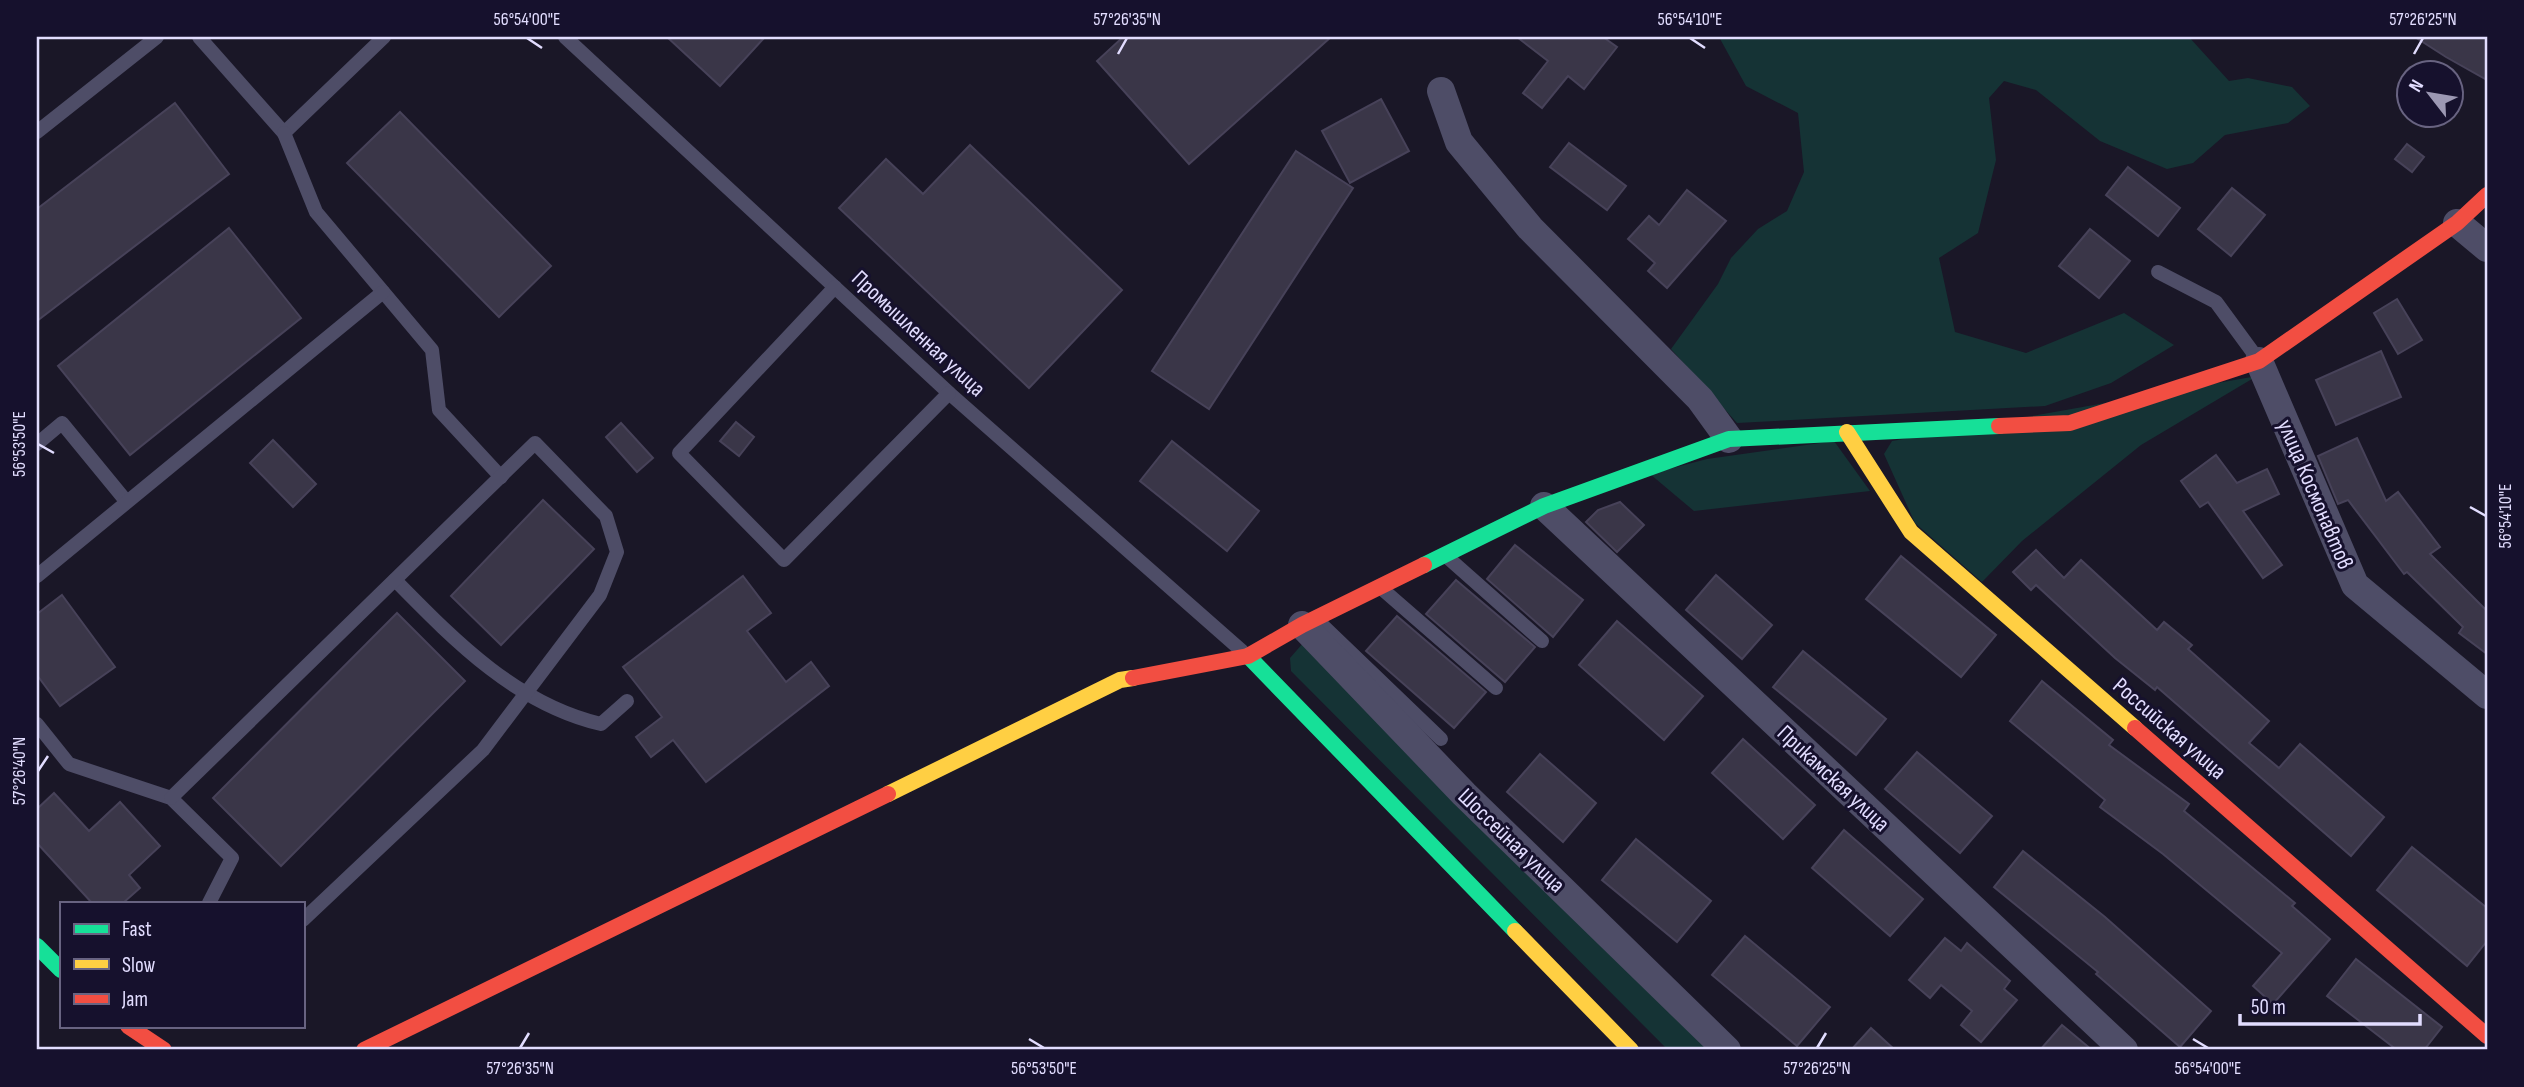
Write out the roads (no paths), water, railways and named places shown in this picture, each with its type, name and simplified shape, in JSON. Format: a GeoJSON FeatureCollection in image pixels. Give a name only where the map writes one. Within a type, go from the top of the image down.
{"type":"FeatureCollection","features":[{"type":"Feature","properties":{"kind":"street"},"geometry":{"type":"LineString","coordinates":[[1440,91],[1459,142],[1503,196],[1530,228],[1700,400],[1729,439]]}},
{"type":"Feature","properties":{"kind":"street"},"geometry":{"type":"LineString","coordinates":[[364,1050],[1119,680],[1248,656],[1308,622],[1544,506],[1729,439],[2070,423],[2259,361],[2457,223],[2487,195]]}},
{"type":"Feature","properties":{"kind":"street"},"geometry":{"type":"LineString","coordinates":[[2457,223],[2487,248]]}},
{"type":"Feature","properties":{"kind":"street","name":"улица Космонавтов"},"geometry":{"type":"LineString","coordinates":[[2259,361],[2355,585],[2487,695]]}},
{"type":"Feature","properties":{"kind":"street","name":"Российская улица"},"geometry":{"type":"LineString","coordinates":[[1847,432],[1911,532],[2487,1036]]}},
{"type":"Feature","properties":{"kind":"street","name":"Прикамская улица"},"geometry":{"type":"LineString","coordinates":[[1544,506],[2124,1050]]}},
{"type":"Feature","properties":{"kind":"street","name":"Шоссейная улица"},"geometry":{"type":"LineString","coordinates":[[1308,622],[1464,794],[1727,1050]]}},
{"type":"Feature","properties":{"kind":"street"},"geometry":{"type":"LineString","coordinates":[[1248,656],[1631,1050]]}},
{"type":"Feature","properties":{"kind":"street"},"geometry":{"type":"LineString","coordinates":[[37,946],[60,969]]}},
{"type":"Feature","properties":{"kind":"street"},"geometry":{"type":"LineString","coordinates":[[131,1028],[164,1050]]}},
{"type":"Feature","properties":{"kind":"lane"},"geometry":{"type":"LineString","coordinates":[[37,132],[157,37]]}},
{"type":"Feature","properties":{"kind":"lane"},"geometry":{"type":"LineString","coordinates":[[199,37],[284,133],[316,212],[432,349],[439,410],[500,477]]}},
{"type":"Feature","properties":{"kind":"lane"},"geometry":{"type":"LineString","coordinates":[[284,133],[384,37]]}},
{"type":"Feature","properties":{"kind":"lane","name":"Промышленная улица"},"geometry":{"type":"LineString","coordinates":[[565,37],[949,393],[1248,656]]}},
{"type":"Feature","properties":{"kind":"lane"},"geometry":{"type":"LineString","coordinates":[[2158,272],[2217,302],[2259,361]]}},
{"type":"Feature","properties":{"kind":"lane"},"geometry":{"type":"LineString","coordinates":[[835,287],[679,453],[784,560],[949,393]]}},
{"type":"Feature","properties":{"kind":"lane"},"geometry":{"type":"LineString","coordinates":[[37,576],[383,292]]}},
{"type":"Feature","properties":{"kind":"lane"},"geometry":{"type":"LineString","coordinates":[[37,444],[62,423],[126,501]]}},
{"type":"Feature","properties":{"kind":"lane"},"geometry":{"type":"LineString","coordinates":[[171,798],[536,443],[606,516],[617,552],[600,595],[527,696],[483,750],[304,919]]}},
{"type":"Feature","properties":{"kind":"lane"},"geometry":{"type":"LineString","coordinates":[[1445,555],[1542,641]]}},
{"type":"Feature","properties":{"kind":"lane"},"geometry":{"type":"LineString","coordinates":[[395,579],[455,640],[527,696],[566,716],[601,724],[627,701]]}},
{"type":"Feature","properties":{"kind":"lane"},"geometry":{"type":"LineString","coordinates":[[1380,587],[1496,688]]}},
{"type":"Feature","properties":{"kind":"lane"},"geometry":{"type":"LineString","coordinates":[[1308,622],[1441,739]]}},
{"type":"Feature","properties":{"kind":"lane"},"geometry":{"type":"LineString","coordinates":[[37,724],[69,764],[171,798],[232,858],[210,902]]}}]}
